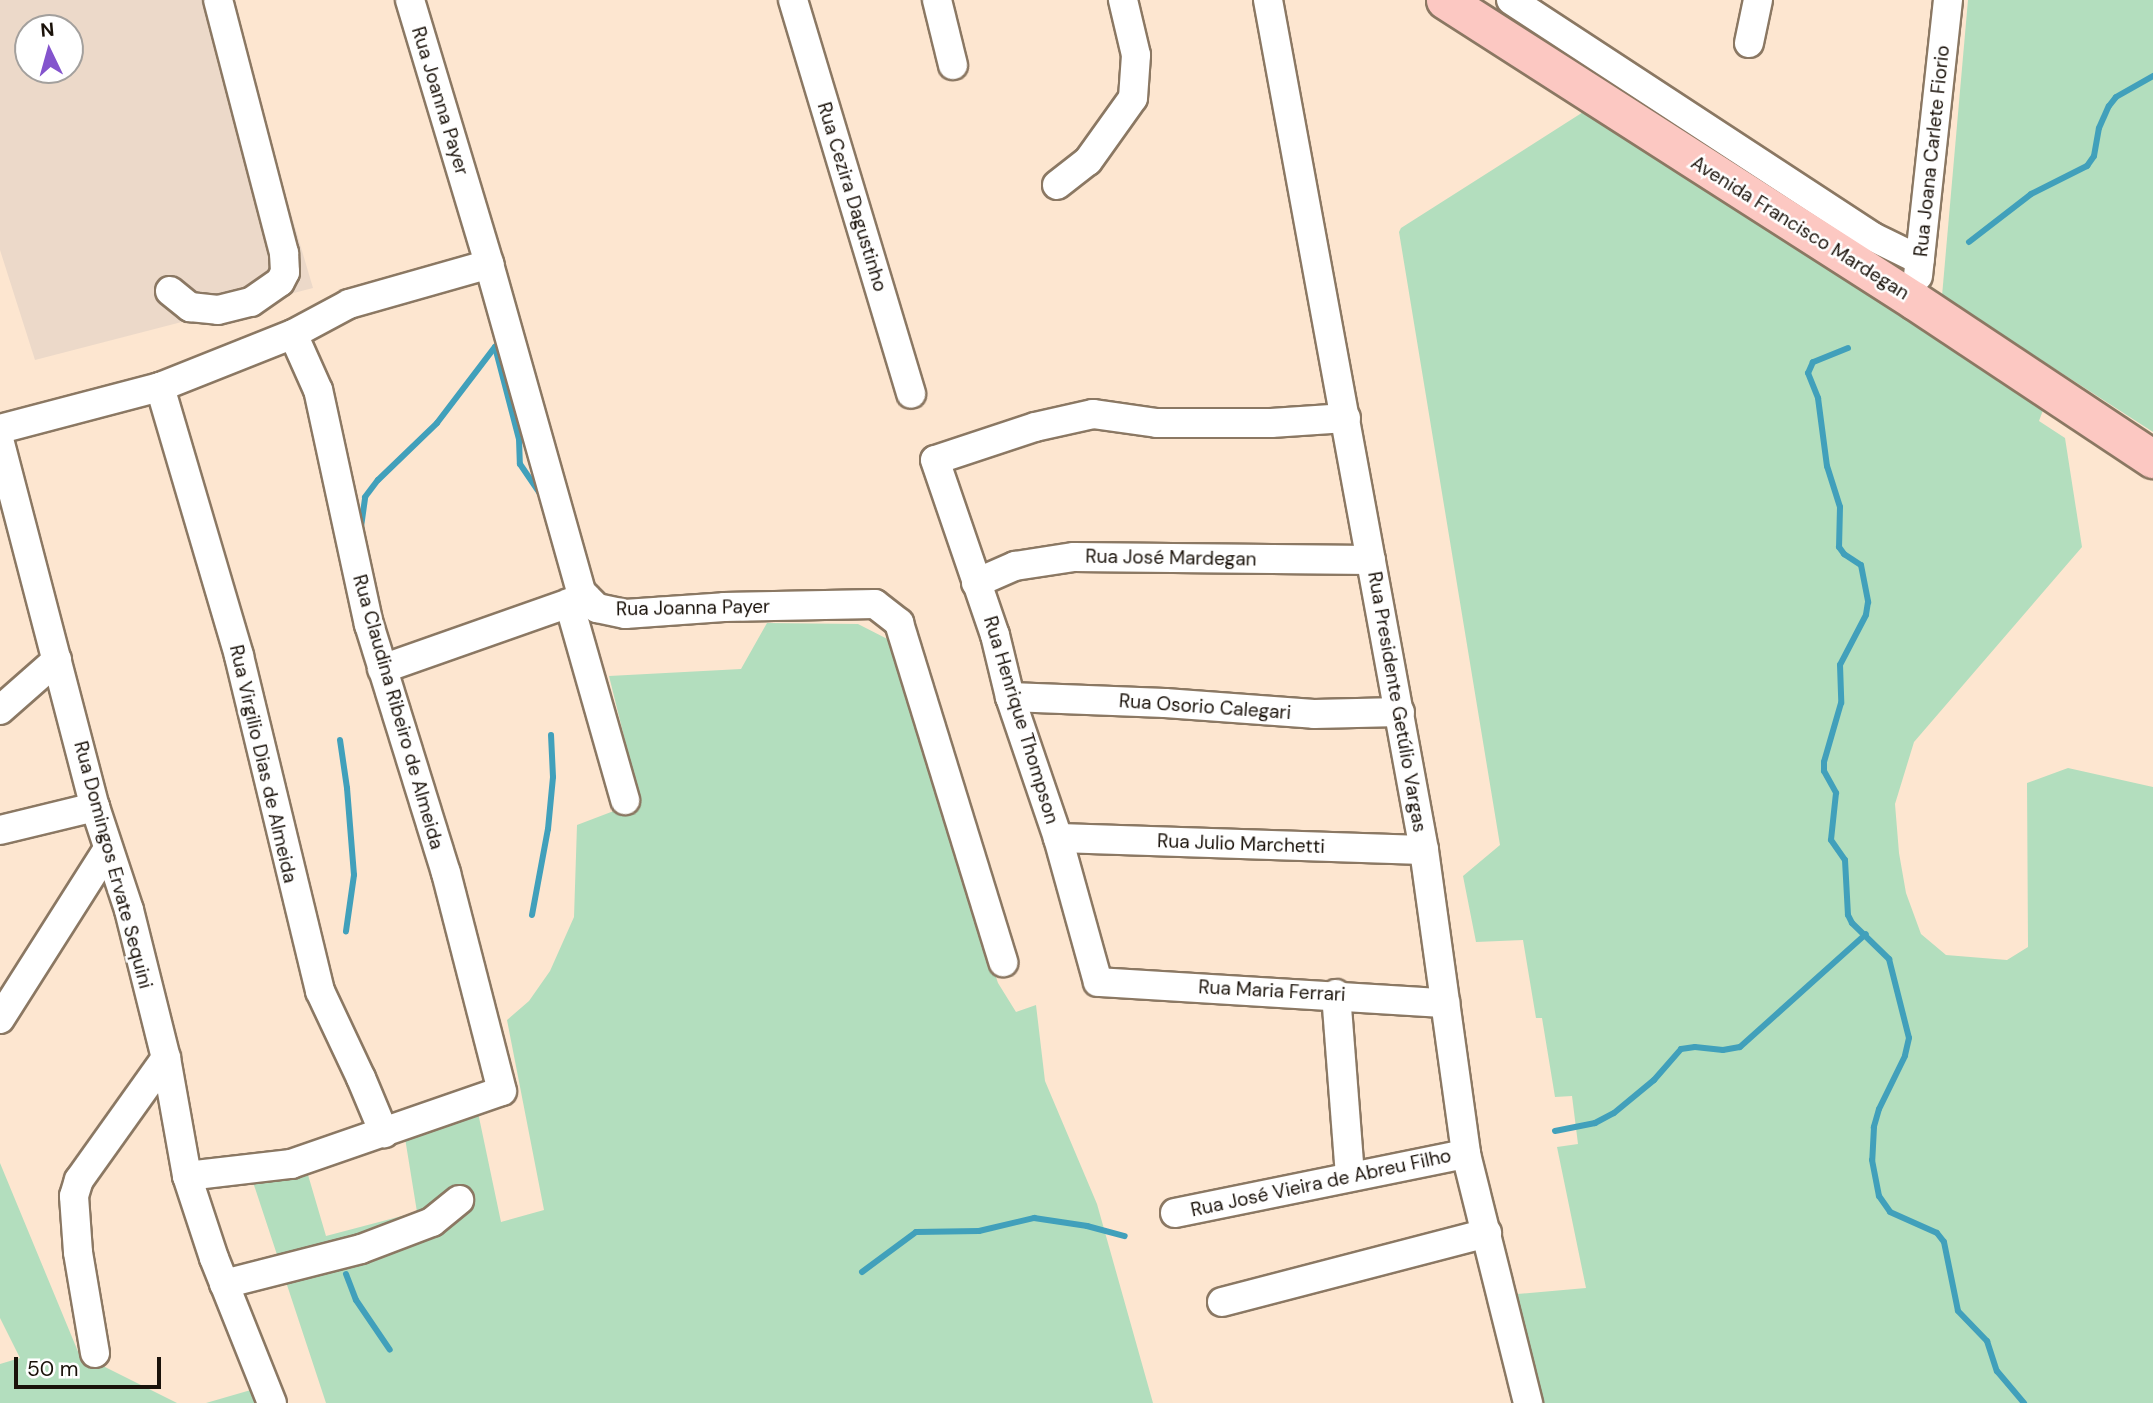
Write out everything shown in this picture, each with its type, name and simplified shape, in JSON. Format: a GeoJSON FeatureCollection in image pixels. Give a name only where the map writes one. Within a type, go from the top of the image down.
{"type":"FeatureCollection","features":[{"type":"Feature","properties":{"kind":"main road","name":"Avenida Francisco Mardegan"},"geometry":{"type":"LineString","coordinates":[[1466,6],[2153,459]]}},
{"type":"Feature","properties":{"kind":"street"},"geometry":{"type":"LineString","coordinates":[[170,291],[191,307],[218,310],[251,302],[280,282],[285,272],[284,253],[218,0]]}},
{"type":"Feature","properties":{"kind":"street","name":"Rua Joanna Payer"},"geometry":{"type":"LineString","coordinates":[[410,0],[489,264],[570,562],[581,592],[578,600],[597,608],[625,614],[724,607],[875,604],[899,622],[1003,962]]}},
{"type":"Feature","properties":{"kind":"street","name":"Rua Cezira Dagustinho"},"geometry":{"type":"LineString","coordinates":[[793,0],[911,394]]}},
{"type":"Feature","properties":{"kind":"street"},"geometry":{"type":"LineString","coordinates":[[937,0],[953,65]]}},
{"type":"Feature","properties":{"kind":"street"},"geometry":{"type":"LineString","coordinates":[[1057,185],[1088,162],[1133,99],[1136,55],[1123,0]]}},
{"type":"Feature","properties":{"kind":"street","name":"Rua Presidente Getúlio Vargas"},"geometry":{"type":"LineString","coordinates":[[1268,0],[1424,850],[1466,1154],[1528,1403]]}},
{"type":"Feature","properties":{"kind":"street"},"geometry":{"type":"LineString","coordinates":[[1511,0],[1873,237],[1920,260]]}},
{"type":"Feature","properties":{"kind":"street"},"geometry":{"type":"LineString","coordinates":[[1749,43],[1758,0]]}},
{"type":"Feature","properties":{"kind":"street","name":"Rua Joana Carlete Fiorio"},"geometry":{"type":"LineString","coordinates":[[1915,302],[1948,0]]}},
{"type":"Feature","properties":{"kind":"street"},"geometry":{"type":"LineString","coordinates":[[0,429],[160,387],[293,334],[349,304],[489,264]]}},
{"type":"Feature","properties":{"kind":"street","name":"Rua Claudina Ribeiro de Almeida"},"geometry":{"type":"LineString","coordinates":[[293,334],[318,390],[356,572],[382,669],[446,873],[502,1091],[384,1133]]}},
{"type":"Feature","properties":{"kind":"street","name":"Rua Virgilio Dias de Almeida"},"geometry":{"type":"LineString","coordinates":[[160,387],[239,656],[317,981],[384,1133]]}},
{"type":"Feature","properties":{"kind":"street","name":"Rua Henrique Thompson"},"geometry":{"type":"LineString","coordinates":[[1098,982],[1058,838],[1010,697],[995,635],[934,460],[1035,427],[1093,414],[1157,423],[1271,423],[1346,418]]}},
{"type":"Feature","properties":{"kind":"street","name":"Rua Domingos Ervate Sequini"},"geometry":{"type":"LineString","coordinates":[[0,443],[96,807],[129,909],[166,1058],[187,1176],[225,1284],[272,1403]]}},
{"type":"Feature","properties":{"kind":"street","name":"Rua José Mardegan"},"geometry":{"type":"LineString","coordinates":[[976,583],[1015,566],[1074,557],[1371,560]]}},
{"type":"Feature","properties":{"kind":"street"},"geometry":{"type":"LineString","coordinates":[[382,669],[578,600],[625,800]]}},
{"type":"Feature","properties":{"kind":"street"},"geometry":{"type":"LineString","coordinates":[[0,710],[57,660]]}},
{"type":"Feature","properties":{"kind":"street","name":"Rua Osorio Calegari"},"geometry":{"type":"LineString","coordinates":[[1010,697],[1165,702],[1314,714],[1400,712]]}},
{"type":"Feature","properties":{"kind":"street"},"geometry":{"type":"LineString","coordinates":[[0,830],[96,807]]}},
{"type":"Feature","properties":{"kind":"street","name":"Rua Julio Marchetti"},"geometry":{"type":"LineString","coordinates":[[1058,838],[1424,850]]}},
{"type":"Feature","properties":{"kind":"street"},"geometry":{"type":"LineString","coordinates":[[0,1019],[108,849]]}},
{"type":"Feature","properties":{"kind":"street","name":"Rua Maria Ferrari"},"geometry":{"type":"LineString","coordinates":[[1098,982],[1336,994],[1445,1003]]}},
{"type":"Feature","properties":{"kind":"street"},"geometry":{"type":"LineString","coordinates":[[1336,994],[1350,1175]]}},
{"type":"Feature","properties":{"kind":"street"},"geometry":{"type":"LineString","coordinates":[[95,1353],[78,1252],[74,1196],[79,1180],[166,1058]]}},
{"type":"Feature","properties":{"kind":"street"},"geometry":{"type":"LineString","coordinates":[[187,1176],[291,1164],[384,1133]]}},
{"type":"Feature","properties":{"kind":"street","name":"Rua José Vieira de Abreu Filho"},"geometry":{"type":"LineString","coordinates":[[1175,1213],[1350,1175],[1466,1154]]}},
{"type":"Feature","properties":{"kind":"street"},"geometry":{"type":"LineString","coordinates":[[225,1284],[361,1249],[432,1222],[459,1200]]}},
{"type":"Feature","properties":{"kind":"street"},"geometry":{"type":"LineString","coordinates":[[1222,1302],[1487,1233]]}},
{"type":"Feature","properties":{"kind":"shaded area"},"geometry":{"type":"Polygon","coordinates":[[[0,0],[228,0],[313,288],[35,360],[0,250],[0,0]]]}},
{"type":"Feature","properties":{"kind":"green space"},"geometry":{"type":"Polygon","coordinates":[[[1968,0],[2153,0],[2153,432],[1942,296],[1968,0]]]}},
{"type":"Feature","properties":{"kind":"green space"},"geometry":{"type":"Polygon","coordinates":[[[1591,107],[2046,402],[2039,421],[2065,438],[2082,547],[1914,742],[1895,804],[1899,853],[1906,893],[1921,934],[1946,955],[2007,960],[2028,947],[2027,783],[2068,768],[2153,787],[2153,1403],[1541,1403],[1506,1295],[1586,1288],[1557,1147],[1578,1144],[1572,1096],[1555,1097],[1542,1018],[1536,1018],[1523,940],[1476,942],[1463,876],[1500,845],[1399,232],[1401,228],[1591,107]]]}},
{"type":"Feature","properties":{"kind":"green space"},"geometry":{"type":"Polygon","coordinates":[[[767,623],[858,624],[905,648],[945,825],[998,983],[1016,1012],[1036,1005],[1045,1081],[1097,1204],[1153,1403],[326,1403],[250,1173],[306,1168],[326,1236],[417,1212],[405,1138],[476,1103],[501,1222],[544,1210],[507,1020],[529,1001],[550,971],[574,917],[577,825],[640,801],[609,676],[741,669],[767,623]]]}},
{"type":"Feature","properties":{"kind":"green space"},"geometry":{"type":"Polygon","coordinates":[[[0,1163],[79,1354],[177,1403],[0,1403],[0,1364],[20,1358],[0,1318],[0,1163]]]}},
{"type":"Feature","properties":{"kind":"green space"},"geometry":{"type":"Polygon","coordinates":[[[258,1388],[262,1403],[206,1403],[258,1388]]]}},
{"type":"Feature","properties":{"kind":"waterway"},"geometry":{"type":"LineString","coordinates":[[1969,242],[2031,194],[2087,166],[2094,156],[2099,128],[2109,106],[2116,97],[2153,76]]}},
{"type":"Feature","properties":{"kind":"waterway"},"geometry":{"type":"LineString","coordinates":[[495,347],[519,439],[520,464],[541,495]]}},
{"type":"Feature","properties":{"kind":"waterway"},"geometry":{"type":"LineString","coordinates":[[361,527],[365,497],[378,480],[437,423],[495,347]]}},
{"type":"Feature","properties":{"kind":"waterway"},"geometry":{"type":"LineString","coordinates":[[1848,348],[1813,362],[1808,373],[1818,398],[1827,466],[1840,507],[1839,547],[1844,554],[1861,565],[1868,602],[1866,615],[1840,665],[1841,703],[1824,762],[1824,771],[1836,793],[1831,840],[1845,860],[1848,915],[1852,923],[1889,959],[1909,1038],[1905,1056],[1879,1109],[1874,1127],[1872,1160],[1879,1196],[1890,1212],[1937,1233],[1944,1242],[1958,1311],[1987,1341],[1997,1371],[2024,1403]]}},
{"type":"Feature","properties":{"kind":"waterway"},"geometry":{"type":"LineString","coordinates":[[532,915],[548,829],[553,777],[551,735]]}},
{"type":"Feature","properties":{"kind":"waterway"},"geometry":{"type":"LineString","coordinates":[[340,740],[354,875],[346,931]]}},
{"type":"Feature","properties":{"kind":"waterway"},"geometry":{"type":"LineString","coordinates":[[1555,1131],[1595,1123],[1614,1113],[1654,1080],[1681,1049],[1695,1047],[1723,1050],[1740,1047],[1866,934]]}},
{"type":"Feature","properties":{"kind":"waterway"},"geometry":{"type":"LineString","coordinates":[[862,1272],[916,1232],[979,1231],[1034,1218],[1087,1226],[1125,1236]]}},
{"type":"Feature","properties":{"kind":"waterway"},"geometry":{"type":"LineString","coordinates":[[346,1274],[356,1300],[390,1350]]}}]}
